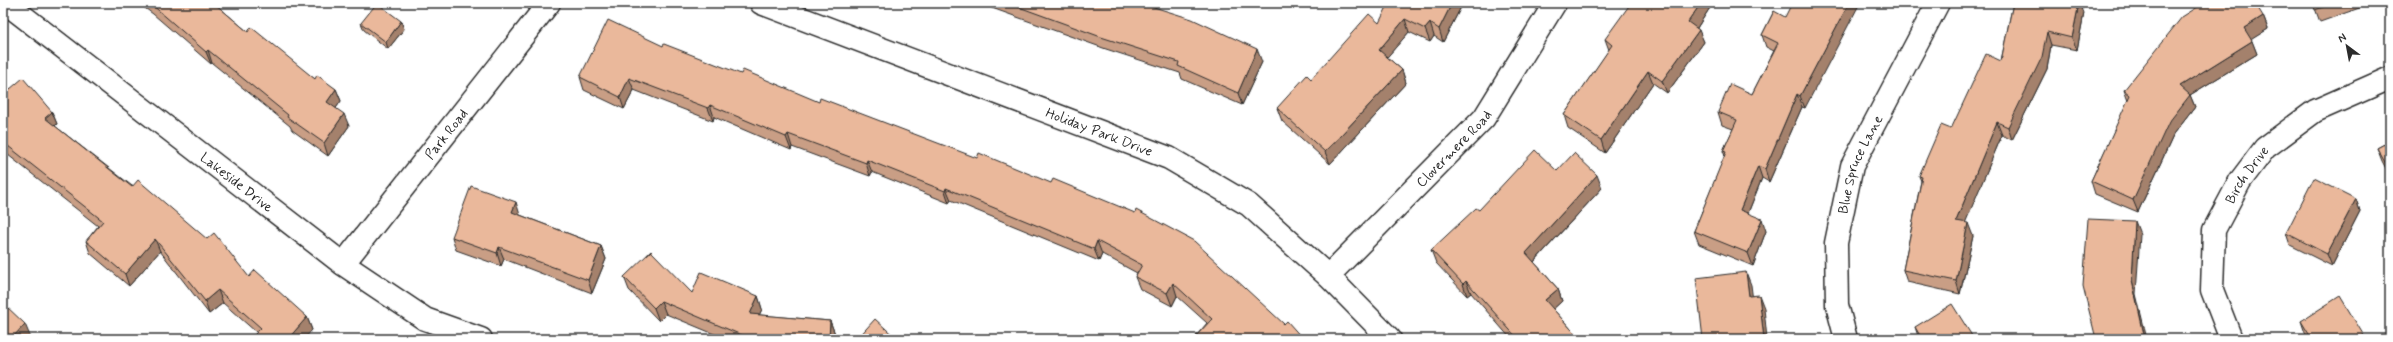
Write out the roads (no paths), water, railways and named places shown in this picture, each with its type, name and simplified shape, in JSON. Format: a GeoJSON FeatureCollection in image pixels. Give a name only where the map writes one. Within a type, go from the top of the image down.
{"type":"FeatureCollection","features":[{"type":"Feature","properties":{"kind":"street","name":"Lakeside Drive"},"geometry":{"type":"LineString","coordinates":[[6,3],[343,264],[425,319],[481,339]]}},
{"type":"Feature","properties":{"kind":"street","name":"Park Road"},"geometry":{"type":"LineString","coordinates":[[343,264],[549,3]]}},
{"type":"Feature","properties":{"kind":"street","name":"Holiday Park Drive"},"geometry":{"type":"LineString","coordinates":[[761,3],[1170,158],[1249,205],[1328,276],[1390,339]]}},
{"type":"Feature","properties":{"kind":"street","name":"Clovermere Road"},"geometry":{"type":"LineString","coordinates":[[1328,276],[1484,118],[1555,3]]}},
{"type":"Feature","properties":{"kind":"street","name":"Blue Spruce Lane"},"geometry":{"type":"LineString","coordinates":[[1846,339],[1836,305],[1836,243],[1852,166],[1938,3]]}},
{"type":"Feature","properties":{"kind":"street","name":"Birch Drive"},"geometry":{"type":"LineString","coordinates":[[2231,339],[2212,290],[2214,230],[2240,182],[2265,148],[2315,111],[2390,78]]}}]}
